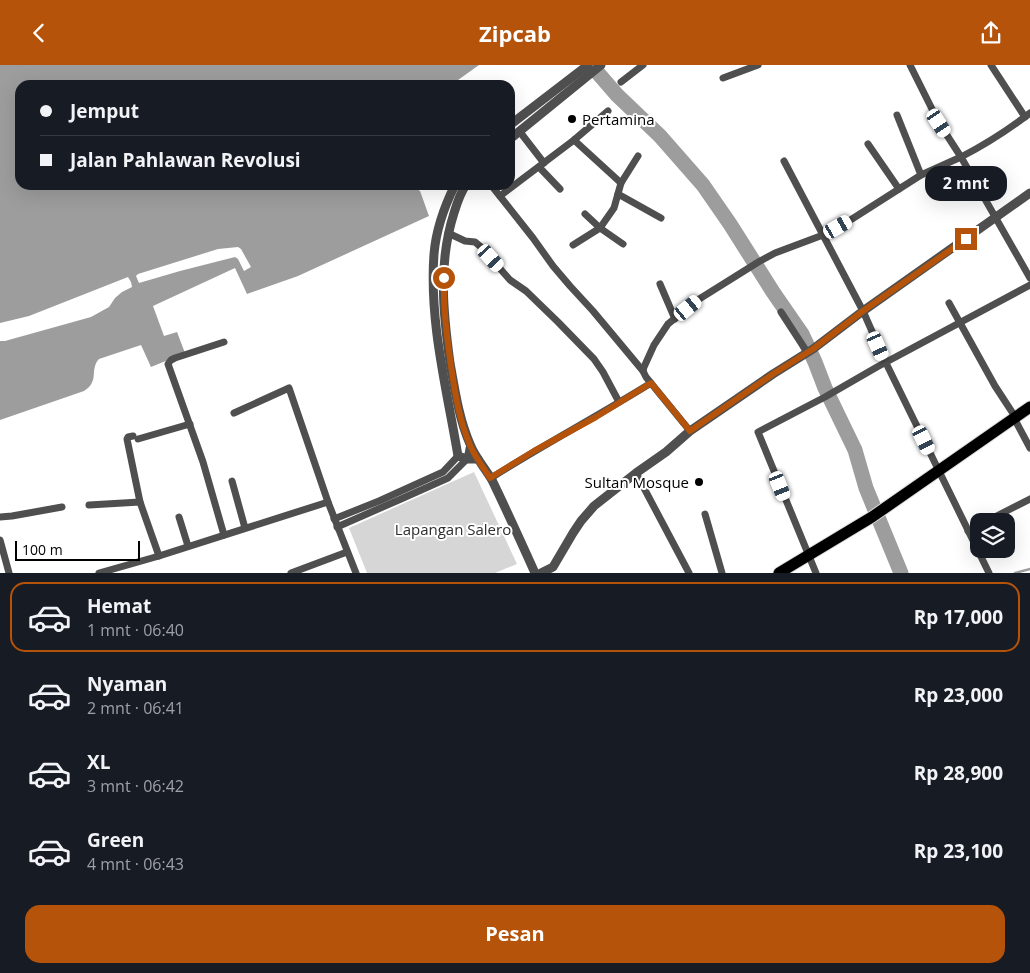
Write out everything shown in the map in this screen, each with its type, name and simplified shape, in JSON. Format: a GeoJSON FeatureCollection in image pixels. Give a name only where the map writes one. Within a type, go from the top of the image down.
{"type":"FeatureCollection","features":[{"type":"Feature","properties":{"kind":"highway"},"geometry":{"type":"LineString","coordinates":[[780,573],[875,515],[1030,407]]}},
{"type":"Feature","properties":{"kind":"street"},"geometry":{"type":"LineString","coordinates":[[515,121],[584,71],[601,65]]}},
{"type":"Feature","properties":{"kind":"street"},"geometry":{"type":"LineString","coordinates":[[621,82],[643,65]]}},
{"type":"Feature","properties":{"kind":"street"},"geometry":{"type":"LineString","coordinates":[[724,78],[758,65]]}},
{"type":"Feature","properties":{"kind":"street"},"geometry":{"type":"LineString","coordinates":[[910,65],[939,123],[961,157],[1030,278]]}},
{"type":"Feature","properties":{"kind":"street"},"geometry":{"type":"LineString","coordinates":[[643,371],[654,345],[668,324],[696,301],[775,253],[823,235],[852,219],[921,175],[993,140],[1028,115],[991,65]]}},
{"type":"Feature","properties":{"kind":"street"},"geometry":{"type":"LineString","coordinates":[[515,135],[584,71]]}},
{"type":"Feature","properties":{"kind":"street"},"geometry":{"type":"LineString","coordinates":[[515,185],[574,140],[608,111]]}},
{"type":"Feature","properties":{"kind":"street"},"geometry":{"type":"LineString","coordinates":[[897,115],[921,175]]}},
{"type":"Feature","properties":{"kind":"street"},"geometry":{"type":"LineString","coordinates":[[520,131],[541,165],[560,189]]}},
{"type":"Feature","properties":{"kind":"street"},"geometry":{"type":"LineString","coordinates":[[574,140],[621,183]]}},
{"type":"Feature","properties":{"kind":"street"},"geometry":{"type":"LineString","coordinates":[[868,144],[899,189]]}},
{"type":"Feature","properties":{"kind":"street"},"geometry":{"type":"LineString","coordinates":[[573,245],[600,228],[614,208],[621,183],[638,156]]}},
{"type":"Feature","properties":{"kind":"street"},"geometry":{"type":"LineString","coordinates":[[784,161],[863,311],[886,363],[989,573]]}},
{"type":"Feature","properties":{"kind":"street"},"geometry":{"type":"LineString","coordinates":[[453,190],[439,225],[434,253],[434,301],[443,370],[462,458]]}},
{"type":"Feature","properties":{"kind":"street"},"geometry":{"type":"LineString","coordinates":[[464,190],[449,230],[444,259],[443,296],[455,394],[470,445],[490,478],[535,573]]}},
{"type":"Feature","properties":{"kind":"street"},"geometry":{"type":"LineString","coordinates":[[495,190],[553,266],[643,371],[690,431]]}},
{"type":"Feature","properties":{"kind":"street"},"geometry":{"type":"LineString","coordinates":[[500,196],[508,190]]}},
{"type":"Feature","properties":{"kind":"street"},"geometry":{"type":"LineString","coordinates":[[541,573],[553,570],[573,533],[594,506],[690,431],[809,351],[1030,193]]}},
{"type":"Feature","properties":{"kind":"street"},"geometry":{"type":"LineString","coordinates":[[618,194],[661,218]]}},
{"type":"Feature","properties":{"kind":"street"},"geometry":{"type":"LineString","coordinates":[[585,214],[600,228],[623,244]]}},
{"type":"Feature","properties":{"kind":"street"},"geometry":{"type":"LineString","coordinates":[[439,225],[464,241],[475,242],[510,279],[526,291],[558,322],[594,359],[620,402]]}},
{"type":"Feature","properties":{"kind":"street"},"geometry":{"type":"LineString","coordinates":[[660,284],[675,319]]}},
{"type":"Feature","properties":{"kind":"street"},"geometry":{"type":"LineString","coordinates":[[816,573],[758,432],[1030,285]]}},
{"type":"Feature","properties":{"kind":"street"},"geometry":{"type":"LineString","coordinates":[[949,303],[1015,418],[1030,448]]}},
{"type":"Feature","properties":{"kind":"street"},"geometry":{"type":"LineString","coordinates":[[781,313],[809,351]]}},
{"type":"Feature","properties":{"kind":"street"},"geometry":{"type":"LineString","coordinates":[[224,342],[175,358],[168,364],[203,462],[224,535]]}},
{"type":"Feature","properties":{"kind":"street"},"geometry":{"type":"LineString","coordinates":[[490,478],[651,383]]}},
{"type":"Feature","properties":{"kind":"street"},"geometry":{"type":"LineString","coordinates":[[234,413],[289,388],[328,502],[356,573]]}},
{"type":"Feature","properties":{"kind":"street"},"geometry":{"type":"LineString","coordinates":[[159,556],[140,502],[126,439],[190,424]]}},
{"type":"Feature","properties":{"kind":"street"},"geometry":{"type":"LineString","coordinates":[[336,523],[401,499],[448,477],[470,445]]}},
{"type":"Feature","properties":{"kind":"street"},"geometry":{"type":"LineString","coordinates":[[462,458],[478,459]]}},
{"type":"Feature","properties":{"kind":"street"},"geometry":{"type":"LineString","coordinates":[[636,473],[688,573]]}},
{"type":"Feature","properties":{"kind":"street"},"geometry":{"type":"LineString","coordinates":[[232,481],[245,528]]}},
{"type":"Feature","properties":{"kind":"street"},"geometry":{"type":"LineString","coordinates":[[1002,513],[1030,499]]}},
{"type":"Feature","properties":{"kind":"street"},"geometry":{"type":"LineString","coordinates":[[89,505],[140,502]]}},
{"type":"Feature","properties":{"kind":"street"},"geometry":{"type":"LineString","coordinates":[[104,573],[328,502]]}},
{"type":"Feature","properties":{"kind":"street"},"geometry":{"type":"LineString","coordinates":[[0,517],[62,507]]}},
{"type":"Feature","properties":{"kind":"street"},"geometry":{"type":"LineString","coordinates":[[705,514],[722,573]]}},
{"type":"Feature","properties":{"kind":"street"},"geometry":{"type":"LineString","coordinates":[[179,517],[188,546]]}},
{"type":"Feature","properties":{"kind":"street"},"geometry":{"type":"LineString","coordinates":[[0,541],[9,573]]}},
{"type":"Feature","properties":{"kind":"street"},"geometry":{"type":"LineString","coordinates":[[291,573],[347,552]]}},
{"type":"Feature","properties":{"kind":"green space","name":"Lapangan Salero"},"geometry":{"type":"Polygon","coordinates":[[[474,472],[517,564],[495,573],[367,573],[349,528],[474,472]]]}},
{"type":"Feature","properties":{"kind":"shaded area"},"geometry":{"type":"Polygon","coordinates":[[[0,65],[479,65],[458,80],[15,80],[15,190],[418,190],[429,216],[298,276],[247,294],[235,268],[153,306],[164,336],[177,332],[185,353],[151,367],[141,345],[99,359],[96,363],[92,383],[84,391],[0,420],[0,65]]]}},
{"type":"Feature","properties":{"kind":"pier"},"geometry":{"type":"Polygon","coordinates":[[[238,247],[251,267],[244,271],[235,257],[139,283],[136,276],[218,249],[238,247]]]}},
{"type":"Feature","properties":{"kind":"pier"},"geometry":{"type":"Polygon","coordinates":[[[128,277],[132,287],[115,298],[109,307],[91,317],[0,341],[0,323],[29,316],[128,277]]]}},
{"type":"Feature","properties":{"kind":"waterway"},"geometry":{"type":"LineString","coordinates":[[591,65],[617,95],[660,136],[703,185],[802,334],[825,388],[855,450],[866,488],[901,573]]}},
{"type":"Feature","properties":{"kind":"waterway"},"geometry":{"type":"LineString","coordinates":[[1015,573],[1030,569]]}},
{"type":"Feature","properties":{"kind":"place","name":"Pertamina"},"geometry":{"type":"Point","coordinates":[572,119]}},
{"type":"Feature","properties":{"kind":"place","name":"Sultan Mosque"},"geometry":{"type":"Point","coordinates":[699,482]}},
{"type":"Feature","properties":{"kind":"route"},"geometry":{"type":"LineString","coordinates":[[444,278],[443,296],[446,330],[455,394],[470,445],[490,478],[651,383],[690,431],[813,349],[863,311],[966,239]]}}]}
